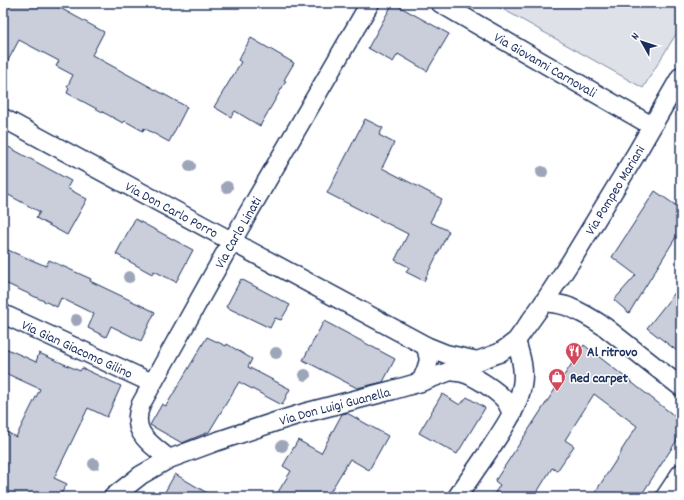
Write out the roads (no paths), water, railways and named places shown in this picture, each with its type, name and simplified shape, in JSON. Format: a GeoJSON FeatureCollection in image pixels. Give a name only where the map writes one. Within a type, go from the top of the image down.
{"type":"FeatureCollection","features":[{"type":"Feature","properties":{"kind":"street","name":"Via Carlo Linati"},"geometry":{"type":"LineString","coordinates":[[169,458],[143,436],[139,430],[137,424],[140,404],[232,241],[370,3]]}},
{"type":"Feature","properties":{"kind":"street","name":"Via Giovanni Carnovali"},"geometry":{"type":"LineString","coordinates":[[440,3],[652,126]]}},
{"type":"Feature","properties":{"kind":"street","name":"Via Pompeo Mariani"},"geometry":{"type":"LineString","coordinates":[[544,302],[571,261],[636,154],[681,76]]}},
{"type":"Feature","properties":{"kind":"street","name":"Via Don Carlo Porro"},"geometry":{"type":"LineString","coordinates":[[3,118],[426,346],[446,354],[478,361]]}},
{"type":"Feature","properties":{"kind":"street","name":"Via Don Luigi Guanella"},"geometry":{"type":"LineString","coordinates":[[113,497],[141,475],[169,458],[298,415],[421,382],[499,353],[516,341],[544,302]]}},
{"type":"Feature","properties":{"kind":"street"},"geometry":{"type":"LineString","coordinates":[[544,302],[568,307],[592,319],[605,327],[681,386]]}},
{"type":"Feature","properties":{"kind":"street","name":"Via Gian Giacomo Gilino"},"geometry":{"type":"LineString","coordinates":[[3,314],[152,383]]}},
{"type":"Feature","properties":{"kind":"street"},"geometry":{"type":"LineString","coordinates":[[457,497],[502,431],[518,400],[523,375],[522,363],[516,341]]}},
{"type":"Feature","properties":{"kind":"street"},"geometry":{"type":"LineString","coordinates":[[421,382],[429,360],[426,346]]}},
{"type":"Feature","properties":{"kind":"street"},"geometry":{"type":"LineString","coordinates":[[451,371],[462,372],[470,375],[496,392],[506,401],[512,414]]}},
{"type":"Feature","properties":{"kind":"street"},"geometry":{"type":"LineString","coordinates":[[665,497],[681,473]]}},
{"type":"Feature","properties":{"kind":"place","name":"Al ritrovo"},"geometry":{"type":"Point","coordinates":[574,366]}},
{"type":"Feature","properties":{"kind":"place","name":"Red carpet"},"geometry":{"type":"Point","coordinates":[557,392]}}]}
